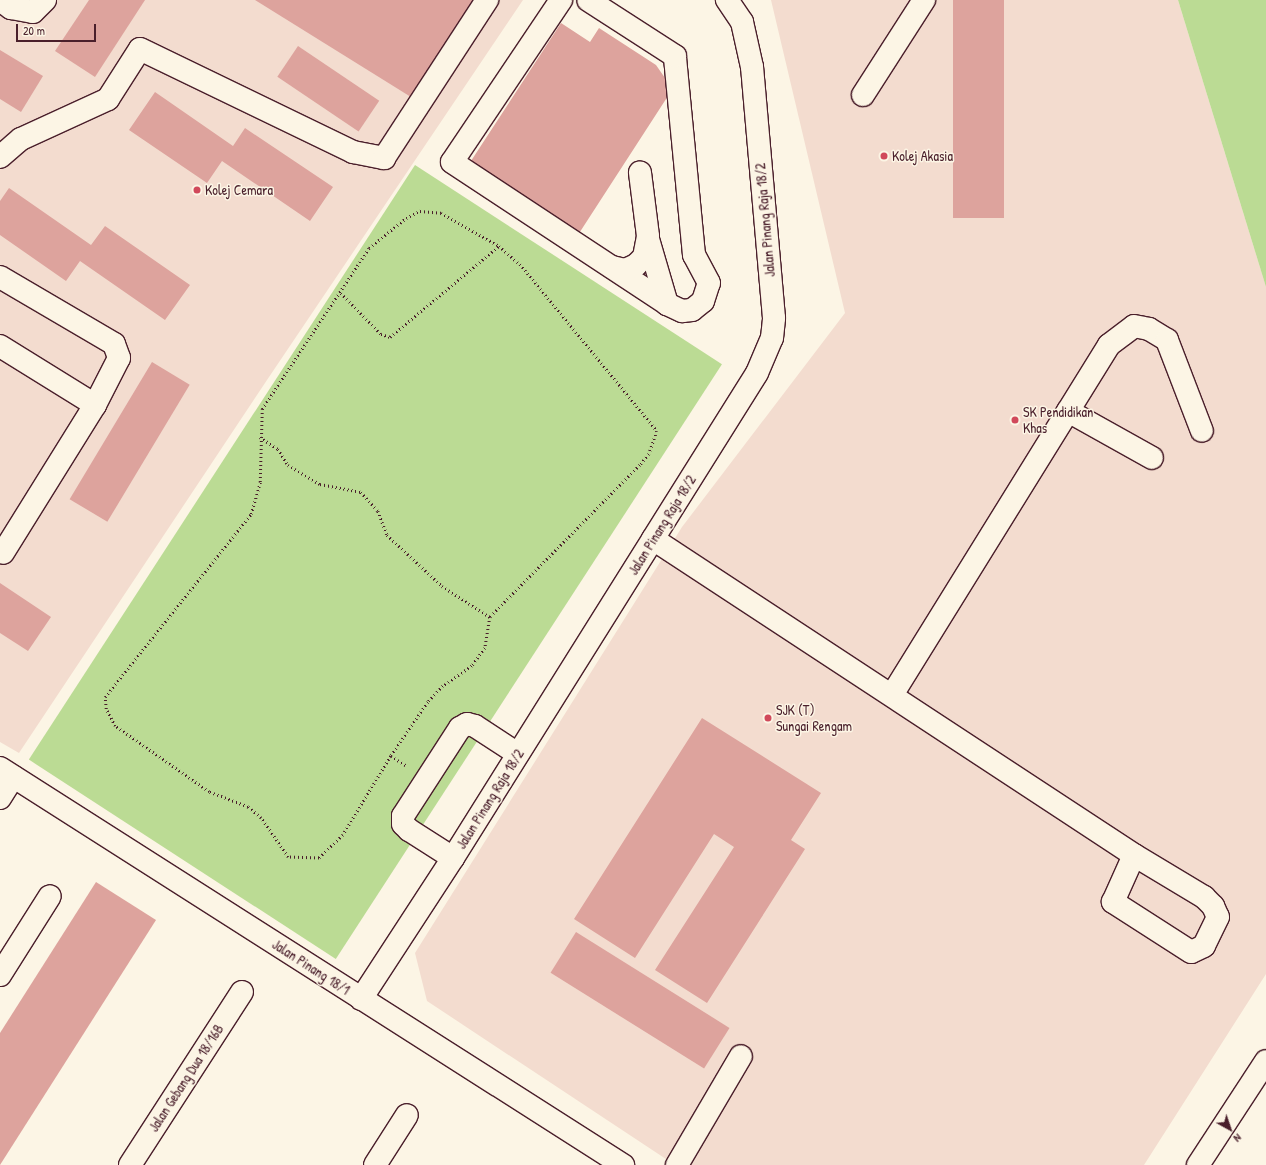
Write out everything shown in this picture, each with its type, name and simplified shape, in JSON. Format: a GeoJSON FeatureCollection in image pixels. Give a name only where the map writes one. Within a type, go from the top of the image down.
{"type":"FeatureCollection","features":[{"type":"Feature","properties":{"kind":"street"},"geometry":{"type":"LineString","coordinates":[[0,0],[11,8],[34,12],[45,0]]}},
{"type":"Feature","properties":{"kind":"street"},"geometry":{"type":"LineString","coordinates":[[0,157],[21,139],[108,99],[140,49],[353,152],[384,158],[487,0]]}},
{"type":"Feature","properties":{"kind":"street"},"geometry":{"type":"LineString","coordinates":[[561,0],[452,162],[667,304],[682,311],[692,310],[703,301],[709,283],[694,255],[675,56],[614,7],[588,0]]}},
{"type":"Feature","properties":{"kind":"street","name":"Jalan Pinang Raja 18/2"},"geometry":{"type":"LineString","coordinates":[[361,999],[453,858],[757,372],[772,338],[774,318],[752,67],[742,22],[727,0]]}},
{"type":"Feature","properties":{"kind":"street"},"geometry":{"type":"LineString","coordinates":[[863,95],[924,0]]}},
{"type":"Feature","properties":{"kind":"street"},"geometry":{"type":"LineString","coordinates":[[640,173],[648,236],[667,304]]}},
{"type":"Feature","properties":{"kind":"street"},"geometry":{"type":"LineString","coordinates":[[612,267],[625,270],[636,265],[644,257],[648,236]]}},
{"type":"Feature","properties":{"kind":"street"},"geometry":{"type":"LineString","coordinates":[[0,277],[114,344],[119,358],[95,405],[3,553]]}},
{"type":"Feature","properties":{"kind":"street"},"geometry":{"type":"LineString","coordinates":[[892,695],[1109,345],[1134,326],[1149,329],[1167,340],[1202,431]]}},
{"type":"Feature","properties":{"kind":"street"},"geometry":{"type":"LineString","coordinates":[[0,346],[95,405]]}},
{"type":"Feature","properties":{"kind":"street"},"geometry":{"type":"LineString","coordinates":[[1068,411],[1152,458]]}},
{"type":"Feature","properties":{"kind":"street"},"geometry":{"type":"LineString","coordinates":[[653,539],[1134,855],[1204,897],[1213,906],[1218,917],[1204,946],[1191,952],[1113,902],[1134,855]]}},
{"type":"Feature","properties":{"kind":"street"},"geometry":{"type":"LineString","coordinates":[[453,858],[409,830],[403,824],[403,816],[460,728],[467,724],[475,726],[518,754]]}},
{"type":"Feature","properties":{"kind":"street"},"geometry":{"type":"LineString","coordinates":[[0,798],[7,773]]}},
{"type":"Feature","properties":{"kind":"street","name":"Jalan Pinang 18/1"},"geometry":{"type":"LineString","coordinates":[[7,773],[623,1165]]}},
{"type":"Feature","properties":{"kind":"street"},"geometry":{"type":"LineString","coordinates":[[0,974],[50,896]]}},
{"type":"Feature","properties":{"kind":"street","name":"Jalan Gebang Dua 18/16B"},"geometry":{"type":"LineString","coordinates":[[130,1165],[242,992]]}},
{"type":"Feature","properties":{"kind":"street"},"geometry":{"type":"LineString","coordinates":[[677,1165],[742,1056]]}},
{"type":"Feature","properties":{"kind":"street"},"geometry":{"type":"LineString","coordinates":[[1198,1165],[1266,1061]]}},
{"type":"Feature","properties":{"kind":"street"},"geometry":{"type":"LineString","coordinates":[[375,1165],[407,1115]]}},
{"type":"Feature","properties":{"kind":"path"},"geometry":{"type":"LineString","coordinates":[[420,211],[441,213],[499,246],[520,264],[658,431],[649,454],[640,465],[490,617],[485,648],[472,666],[443,686],[428,702],[390,756],[343,835],[319,858],[288,857],[261,818],[248,807],[209,792],[116,726],[106,709],[105,697],[251,514],[260,482],[260,437],[262,409],[341,293],[369,248],[406,218],[420,211]]}},
{"type":"Feature","properties":{"kind":"path"},"geometry":{"type":"LineString","coordinates":[[341,293],[381,334],[390,337],[499,246]]}},
{"type":"Feature","properties":{"kind":"path"},"geometry":{"type":"LineString","coordinates":[[260,437],[278,449],[288,465],[320,484],[362,492],[378,511],[387,535],[442,586],[490,617]]}},
{"type":"Feature","properties":{"kind":"path"},"geometry":{"type":"LineString","coordinates":[[390,756],[428,779]]}},
{"type":"Feature","properties":{"kind":"shaded area","name":"Kolej Cemara"},"geometry":{"type":"Polygon","coordinates":[[[0,0],[523,0],[267,380],[19,753],[0,742],[0,0]]]}},
{"type":"Feature","properties":{"kind":"shaded area"},"geometry":{"type":"Polygon","coordinates":[[[771,0],[1178,0],[1266,287],[1266,974],[1144,1165],[675,1165],[427,1001],[415,953],[682,527],[845,313],[771,0]]]}},
{"type":"Feature","properties":{"kind":"green space"},"geometry":{"type":"Polygon","coordinates":[[[1178,0],[1266,0],[1266,287],[1178,0]]]}},
{"type":"Feature","properties":{"kind":"green space"},"geometry":{"type":"Polygon","coordinates":[[[415,165],[722,364],[336,959],[29,760],[415,165]]]}},
{"type":"Feature","properties":{"kind":"building"},"geometry":{"type":"Polygon","coordinates":[[[89,0],[145,0],[95,77],[55,51],[89,0]]]}},
{"type":"Feature","properties":{"kind":"building"},"geometry":{"type":"Polygon","coordinates":[[[255,0],[483,0],[419,102],[255,0]]]}},
{"type":"Feature","properties":{"kind":"building"},"geometry":{"type":"Polygon","coordinates":[[[953,0],[1004,0],[1004,218],[953,218],[953,0]]]}},
{"type":"Feature","properties":{"kind":"building"},"geometry":{"type":"Polygon","coordinates":[[[561,23],[590,42],[599,28],[656,65],[665,78],[668,96],[576,238],[469,164],[561,23]]]}},
{"type":"Feature","properties":{"kind":"building"},"geometry":{"type":"Polygon","coordinates":[[[298,46],[379,101],[359,131],[277,77],[298,46]]]}},
{"type":"Feature","properties":{"kind":"building"},"geometry":{"type":"Polygon","coordinates":[[[0,50],[43,76],[21,112],[0,99],[0,50]]]}},
{"type":"Feature","properties":{"kind":"building"},"geometry":{"type":"Polygon","coordinates":[[[155,92],[233,146],[245,128],[333,187],[310,221],[222,161],[207,183],[129,130],[155,92]]]}},
{"type":"Feature","properties":{"kind":"building"},"geometry":{"type":"Polygon","coordinates":[[[9,188],[91,245],[105,226],[190,285],[165,320],[80,261],[66,281],[0,235],[0,201],[9,188]]]}},
{"type":"Feature","properties":{"kind":"building"},"geometry":{"type":"Polygon","coordinates":[[[152,362],[190,385],[107,522],[70,499],[152,362]]]}},
{"type":"Feature","properties":{"kind":"building"},"geometry":{"type":"Polygon","coordinates":[[[0,583],[51,617],[28,651],[0,633],[0,583]]]}},
{"type":"Feature","properties":{"kind":"building"},"geometry":{"type":"Polygon","coordinates":[[[702,718],[821,793],[791,840],[805,849],[707,1003],[655,970],[734,847],[714,834],[635,958],[574,919],[702,718]]]}},
{"type":"Feature","properties":{"kind":"building"},"geometry":{"type":"Polygon","coordinates":[[[96,882],[156,920],[0,1165],[0,1033],[96,882]]]}},
{"type":"Feature","properties":{"kind":"building"},"geometry":{"type":"Polygon","coordinates":[[[576,932],[729,1028],[704,1069],[551,973],[576,932]]]}},
{"type":"Feature","properties":{"kind":"place","name":"Kolej Akasia"},"geometry":{"type":"Point","coordinates":[884,156]}},
{"type":"Feature","properties":{"kind":"place","name":"Kolej Cemara"},"geometry":{"type":"Point","coordinates":[197,190]}},
{"type":"Feature","properties":{"kind":"place","name":"SK Pendidikan Khas"},"geometry":{"type":"Point","coordinates":[1015,420]}},
{"type":"Feature","properties":{"kind":"place","name":"SJK (T) Sungai Rengam"},"geometry":{"type":"Point","coordinates":[768,718]}}]}
